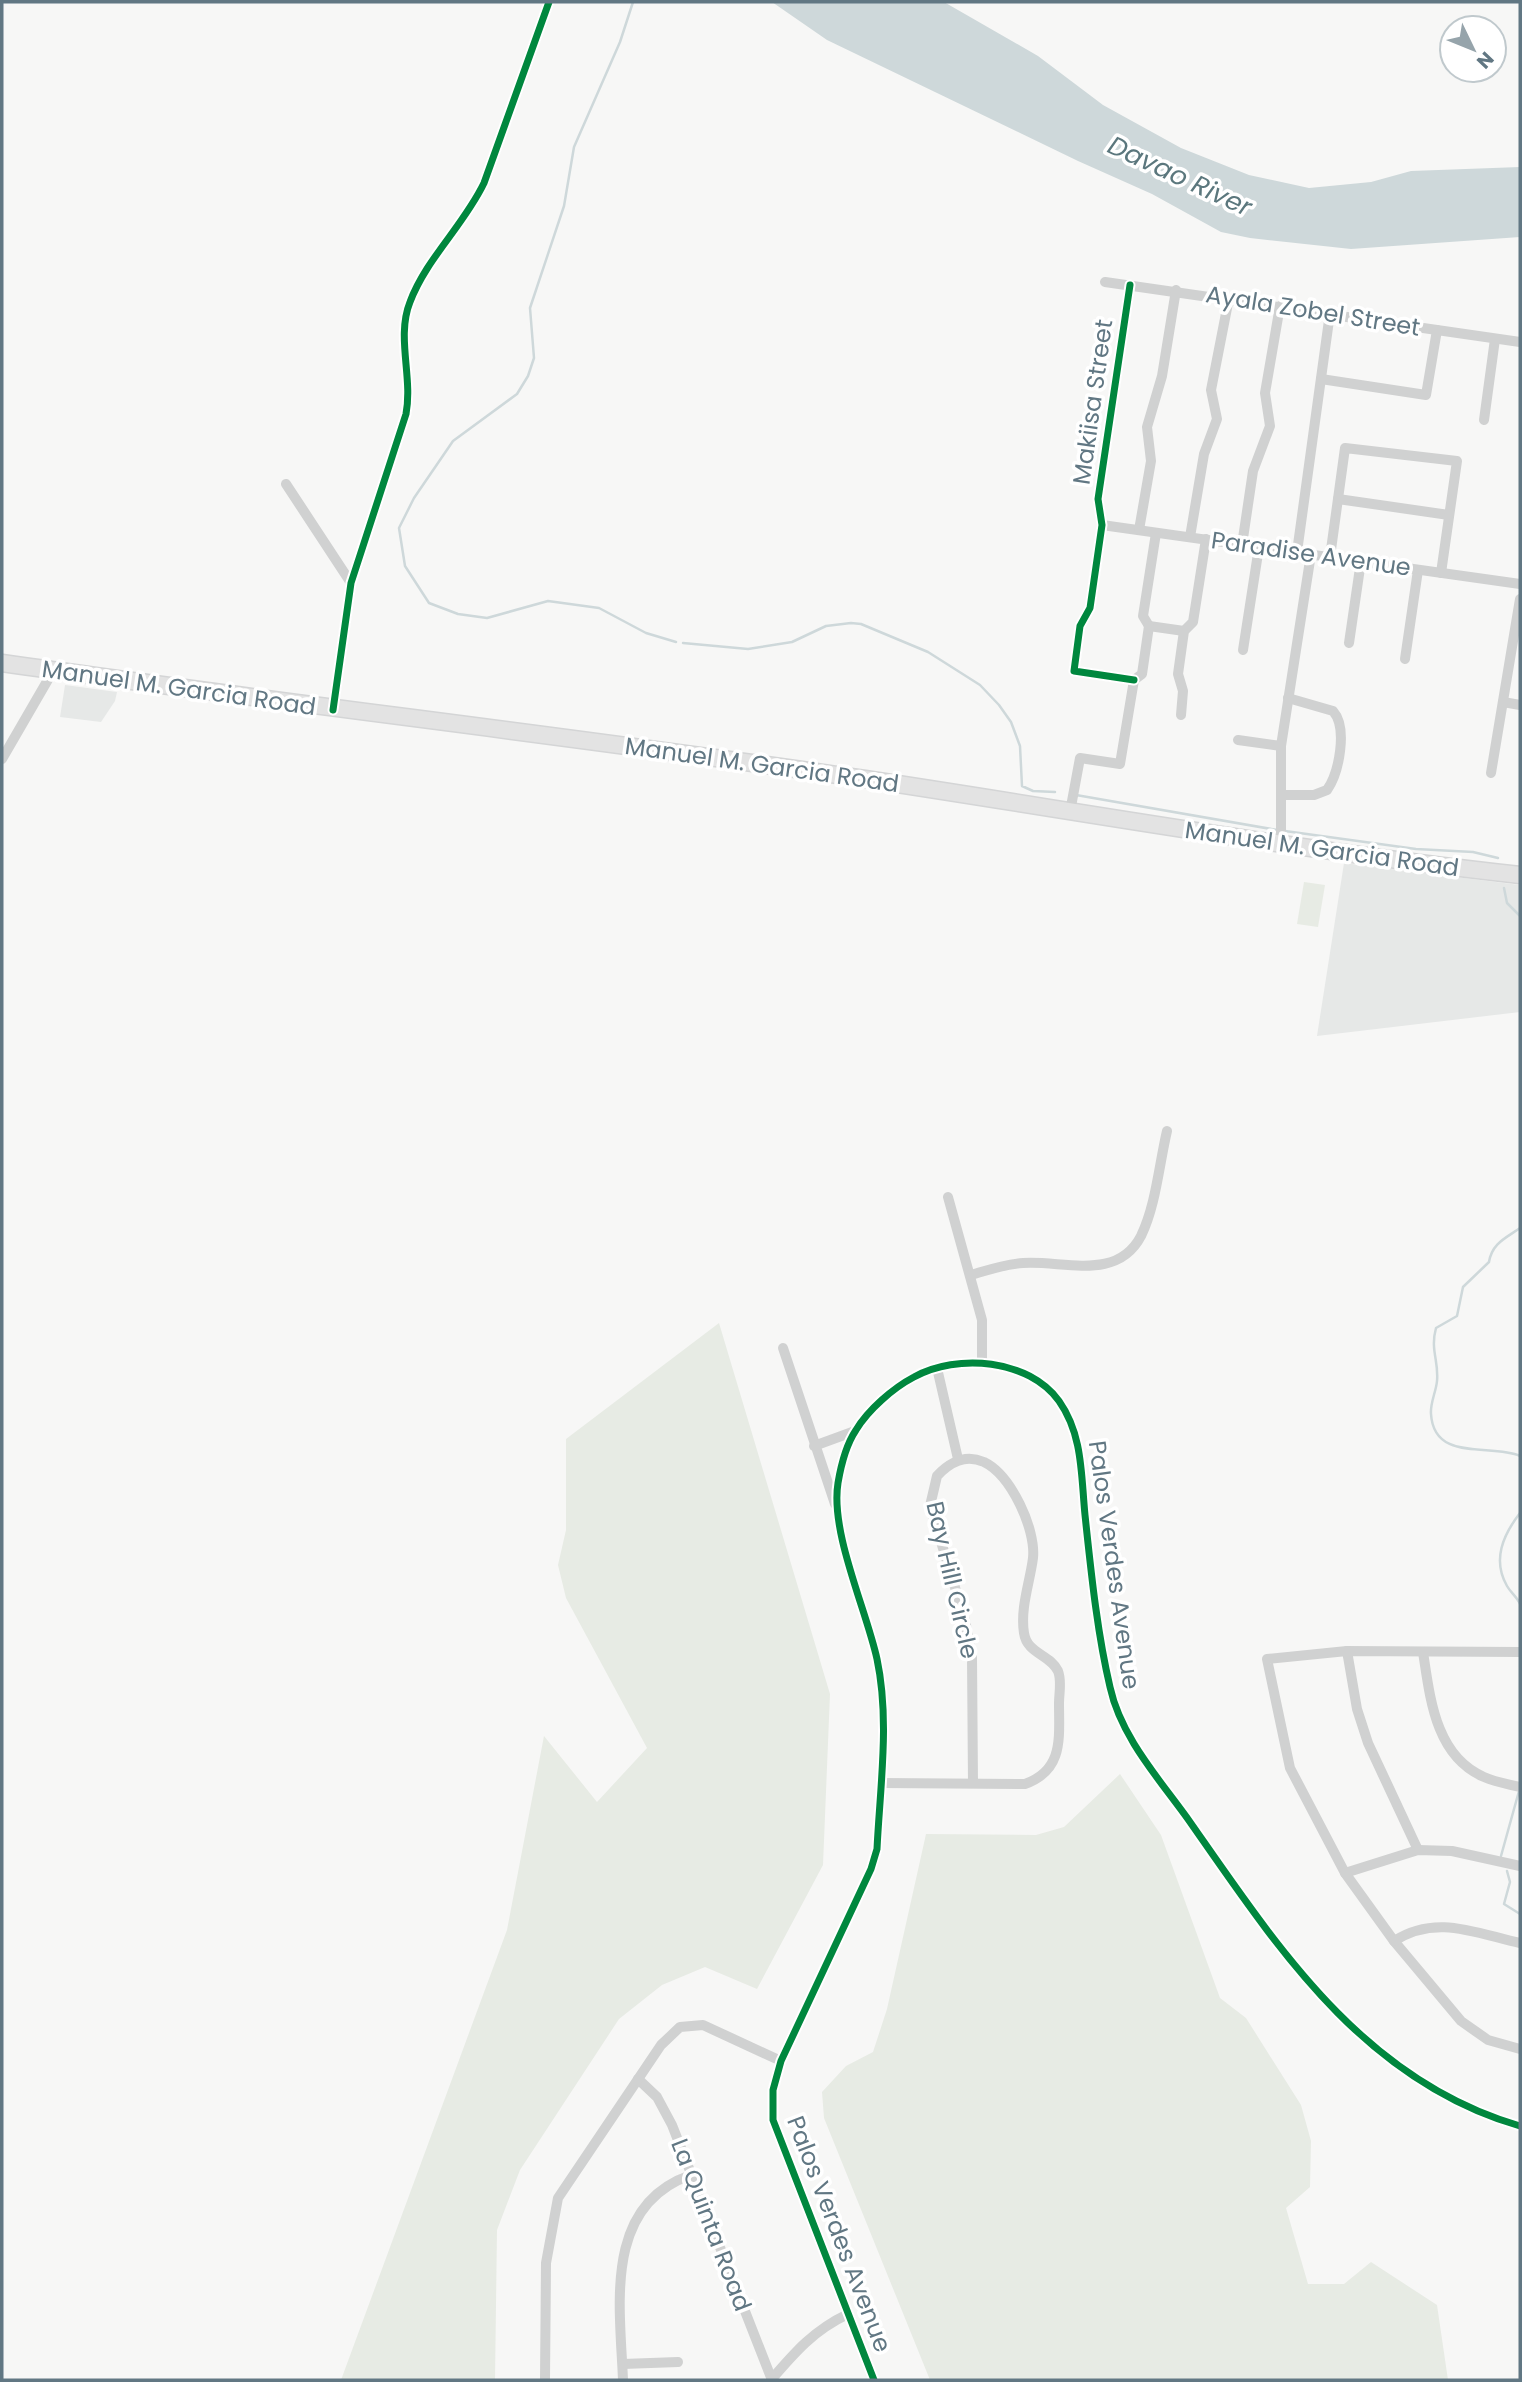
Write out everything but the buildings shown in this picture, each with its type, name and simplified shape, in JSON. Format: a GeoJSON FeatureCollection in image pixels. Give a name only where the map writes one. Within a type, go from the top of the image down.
{"type":"FeatureCollection","features":[{"type":"Feature","properties":{"kind":"main road","name":"Manuel M. Garcia Road"},"geometry":{"type":"LineString","coordinates":[[2,663],[332,710],[671,752],[1281,843],[1520,875]]}},
{"type":"Feature","properties":{"kind":"street"},"geometry":{"type":"LineString","coordinates":[[332,710],[351,583],[406,414],[409,398],[405,326],[409,302],[467,216],[484,183],[549,2]]}},
{"type":"Feature","properties":{"kind":"street","name":"Ayala Zobel Street"},"geometry":{"type":"LineString","coordinates":[[1105,282],[1176,290],[1520,342]]}},
{"type":"Feature","properties":{"kind":"street","name":"Makiisa Street"},"geometry":{"type":"LineString","coordinates":[[1130,285],[1098,499],[1102,525],[1090,608],[1079,630],[1074,671],[1134,680]]}},
{"type":"Feature","properties":{"kind":"street"},"geometry":{"type":"LineString","coordinates":[[1139,530],[1151,461],[1147,427],[1162,376],[1176,290]]}},
{"type":"Feature","properties":{"kind":"street"},"geometry":{"type":"LineString","coordinates":[[1190,537],[1204,454],[1217,419],[1211,390],[1228,298]]}},
{"type":"Feature","properties":{"kind":"street"},"geometry":{"type":"LineString","coordinates":[[1242,545],[1253,471],[1270,426],[1265,393],[1280,306]]}},
{"type":"Feature","properties":{"kind":"street"},"geometry":{"type":"LineString","coordinates":[[1297,552],[1329,313]]}},
{"type":"Feature","properties":{"kind":"street"},"geometry":{"type":"LineString","coordinates":[[1321,379],[1426,395],[1437,330]]}},
{"type":"Feature","properties":{"kind":"street"},"geometry":{"type":"LineString","coordinates":[[1484,420],[1495,339]]}},
{"type":"Feature","properties":{"kind":"street"},"geometry":{"type":"LineString","coordinates":[[1329,557],[1345,448],[1457,461],[1441,573]]}},
{"type":"Feature","properties":{"kind":"street"},"geometry":{"type":"LineString","coordinates":[[286,484],[351,583]]}},
{"type":"Feature","properties":{"kind":"street"},"geometry":{"type":"LineString","coordinates":[[1338,499],[1450,515]]}},
{"type":"Feature","properties":{"kind":"street","name":"Paradise Avenue"},"geometry":{"type":"LineString","coordinates":[[1102,525],[1520,584]]}},
{"type":"Feature","properties":{"kind":"street"},"geometry":{"type":"LineString","coordinates":[[1070,812],[1080,758],[1120,764],[1134,680],[1142,674],[1149,626],[1143,616],[1156,533]]}},
{"type":"Feature","properties":{"kind":"street"},"geometry":{"type":"LineString","coordinates":[[1181,715],[1183,691],[1178,674],[1184,631],[1193,622],[1206,540]]}},
{"type":"Feature","properties":{"kind":"street"},"geometry":{"type":"LineString","coordinates":[[1243,650],[1259,547]]}},
{"type":"Feature","properties":{"kind":"street"},"geometry":{"type":"LineString","coordinates":[[1281,843],[1281,746],[1311,554]]}},
{"type":"Feature","properties":{"kind":"street"},"geometry":{"type":"LineString","coordinates":[[1349,643],[1361,561]]}},
{"type":"Feature","properties":{"kind":"street"},"geometry":{"type":"LineString","coordinates":[[1405,659],[1418,570]]}},
{"type":"Feature","properties":{"kind":"street"},"geometry":{"type":"LineString","coordinates":[[1491,773],[1503,702],[1517,643],[1520,599]]}},
{"type":"Feature","properties":{"kind":"street"},"geometry":{"type":"LineString","coordinates":[[1149,626],[1184,631]]}},
{"type":"Feature","properties":{"kind":"street"},"geometry":{"type":"LineString","coordinates":[[2,759],[53,671]]}},
{"type":"Feature","properties":{"kind":"street"},"geometry":{"type":"LineString","coordinates":[[1282,795],[1314,795],[1327,790],[1332,781],[1340,739],[1340,724],[1332,711],[1288,698]]}},
{"type":"Feature","properties":{"kind":"street"},"geometry":{"type":"LineString","coordinates":[[1503,702],[1520,705]]}},
{"type":"Feature","properties":{"kind":"street"},"geometry":{"type":"LineString","coordinates":[[1238,740],[1281,746]]}},
{"type":"Feature","properties":{"kind":"street"},"geometry":{"type":"LineString","coordinates":[[971,1275],[1024,1262],[1101,1266],[1131,1249],[1140,1236],[1149,1213],[1167,1131]]}},
{"type":"Feature","properties":{"kind":"street"},"geometry":{"type":"LineString","coordinates":[[948,1197],[982,1320],[982,1364]]}},
{"type":"Feature","properties":{"kind":"street"},"geometry":{"type":"LineString","coordinates":[[783,1348],[837,1511]]}},
{"type":"Feature","properties":{"kind":"street","name":"Palos Verdes Avenue"},"geometry":{"type":"LineString","coordinates":[[874,2380],[773,2120],[773,2090],[780,2062],[871,1869],[877,1849],[881,1783],[881,1686],[837,1511],[840,1475],[855,1431],[890,1394],[914,1377],[937,1368],[982,1364],[1000,1366],[1031,1377],[1056,1396],[1066,1412],[1080,1453],[1085,1517],[1110,1688],[1118,1714],[1132,1740],[1288,1960],[1390,2061],[1435,2091],[1467,2107],[1520,2126]]}},
{"type":"Feature","properties":{"kind":"street"},"geometry":{"type":"LineString","coordinates":[[881,1783],[1016,1784],[1042,1778],[1054,1761],[1058,1745],[1060,1678],[1057,1669],[1028,1647],[1026,1639],[1025,1605],[1033,1547],[1013,1488],[1002,1474],[976,1459],[958,1460],[937,1368]]}},
{"type":"Feature","properties":{"kind":"street"},"geometry":{"type":"LineString","coordinates":[[814,1446],[855,1431]]}},
{"type":"Feature","properties":{"kind":"street","name":"Bay Hill Circle"},"geometry":{"type":"LineString","coordinates":[[958,1460],[937,1476],[930,1506],[969,1637],[973,1678],[973,1783]]}},
{"type":"Feature","properties":{"kind":"street"},"geometry":{"type":"LineString","coordinates":[[1347,1651],[1357,1709],[1368,1743],[1418,1850]]}},
{"type":"Feature","properties":{"kind":"street"},"geometry":{"type":"LineString","coordinates":[[1520,1652],[1347,1651],[1267,1659],[1290,1768],[1345,1873],[1394,1941],[1461,2021],[1488,2040],[1520,2049]]}},
{"type":"Feature","properties":{"kind":"street"},"geometry":{"type":"LineString","coordinates":[[1423,1652],[1432,1705],[1446,1742],[1470,1770],[1485,1778],[1520,1787]]}},
{"type":"Feature","properties":{"kind":"street"},"geometry":{"type":"LineString","coordinates":[[1345,1873],[1418,1850],[1452,1851],[1520,1866]]}},
{"type":"Feature","properties":{"kind":"street"},"geometry":{"type":"LineString","coordinates":[[1394,1941],[1412,1930],[1435,1926],[1520,1943]]}},
{"type":"Feature","properties":{"kind":"street"},"geometry":{"type":"LineString","coordinates":[[545,2380],[546,2263],[558,2198],[661,2045],[680,2027],[703,2025],[780,2062]]}},
{"type":"Feature","properties":{"kind":"street","name":"La Quinta Road"},"geometry":{"type":"LineString","coordinates":[[638,2079],[666,2110],[771,2380]]}},
{"type":"Feature","properties":{"kind":"street"},"geometry":{"type":"LineString","coordinates":[[624,2380],[620,2286],[629,2234],[639,2213],[656,2193],[669,2183],[691,2175]]}},
{"type":"Feature","properties":{"kind":"street"},"geometry":{"type":"LineString","coordinates":[[771,2380],[804,2341],[821,2327],[848,2314]]}},
{"type":"Feature","properties":{"kind":"street"},"geometry":{"type":"LineString","coordinates":[[623,2364],[678,2362]]}},
{"type":"Feature","properties":{"kind":"shaded area"},"geometry":{"type":"Polygon","coordinates":[[[65,685],[117,692],[115,701],[101,722],[60,717],[65,685]]]}},
{"type":"Feature","properties":{"kind":"shaded area"},"geometry":{"type":"Polygon","coordinates":[[[1344,863],[1520,885],[1520,1012],[1317,1036],[1344,863]]]}},
{"type":"Feature","properties":{"kind":"shaded area"},"geometry":{"type":"Polygon","coordinates":[[[1304,882],[1325,885],[1318,927],[1297,924],[1304,882]]]}},
{"type":"Feature","properties":{"kind":"shaded area"},"geometry":{"type":"Polygon","coordinates":[[[719,1323],[830,1694],[823,1865],[757,1989],[705,1967],[662,1985],[619,2019],[520,2170],[497,2230],[495,2380],[341,2380],[507,1930],[544,1736],[597,1802],[647,1748],[566,1598],[558,1565],[566,1530],[566,1439],[719,1323]]]}},
{"type":"Feature","properties":{"kind":"shaded area"},"geometry":{"type":"Polygon","coordinates":[[[1120,1774],[1161,1835],[1220,1998],[1246,2018],[1301,2105],[1311,2141],[1310,2187],[1286,2208],[1308,2284],[1344,2284],[1371,2262],[1437,2305],[1448,2380],[930,2380],[824,2118],[822,2092],[846,2066],[873,2052],[887,2009],[926,1834],[1036,1835],[1064,1827],[1120,1774]]]}},
{"type":"Feature","properties":{"kind":"water","name":"Davao River"},"geometry":{"type":"Polygon","coordinates":[[[772,2],[944,2],[1038,56],[1103,105],[1181,148],[1249,175],[1309,188],[1371,182],[1411,171],[1520,167],[1520,237],[1351,249],[1250,238],[1221,232],[1152,194],[827,40],[772,2]]]}},
{"type":"Feature","properties":{"kind":"waterway"},"geometry":{"type":"LineString","coordinates":[[633,2],[620,42],[574,147],[564,206],[530,308],[534,358],[528,376],[517,394],[453,441],[414,498],[399,528],[405,566],[429,603],[458,614],[487,618],[548,601],[599,608],[646,633],[676,642]]}},
{"type":"Feature","properties":{"kind":"waterway"},"geometry":{"type":"LineString","coordinates":[[683,643],[748,649],[792,642],[826,626],[861,624],[928,652],[980,685],[1011,722],[1020,746],[1022,786],[1033,791],[1055,792]]}},
{"type":"Feature","properties":{"kind":"waterway"},"geometry":{"type":"LineString","coordinates":[[1076,795],[1277,830]]}},
{"type":"Feature","properties":{"kind":"waterway"},"geometry":{"type":"LineString","coordinates":[[1285,831],[1416,849],[1473,852],[1498,858]]}},
{"type":"Feature","properties":{"kind":"waterway"},"geometry":{"type":"LineString","coordinates":[[1504,888],[1507,903],[1520,916]]}},
{"type":"Feature","properties":{"kind":"waterway"},"geometry":{"type":"LineString","coordinates":[[1520,1228],[1496,1246],[1489,1262],[1463,1287],[1457,1316],[1436,1328],[1434,1343],[1437,1381],[1431,1410],[1435,1429],[1442,1439],[1453,1445],[1520,1456]]}},
{"type":"Feature","properties":{"kind":"waterway"},"geometry":{"type":"LineString","coordinates":[[1520,1513],[1504,1539],[1500,1557],[1500,1567],[1507,1586],[1520,1604]]}},
{"type":"Feature","properties":{"kind":"waterway"},"geometry":{"type":"LineString","coordinates":[[1501,1856],[1519,1791]]}},
{"type":"Feature","properties":{"kind":"waterway"},"geometry":{"type":"LineString","coordinates":[[1507,1871],[1510,1882],[1504,1904],[1520,1914]]}},
{"type":"Feature","properties":{"kind":"cycle path"},"geometry":{"type":"LineString","coordinates":[[333,710],[351,583],[406,414],[406,315],[417,286],[484,183],[549,2]]}},
{"type":"Feature","properties":{"kind":"cycle path"},"geometry":{"type":"LineString","coordinates":[[1130,285],[1098,499],[1102,525],[1090,608],[1080,626],[1074,671],[1134,680]]}},
{"type":"Feature","properties":{"kind":"cycle path"},"geometry":{"type":"LineString","coordinates":[[874,2380],[773,2120],[773,2090],[781,2061],[871,1869],[877,1849],[884,1730],[881,1682],[872,1639],[850,1571],[839,1524],[838,1483],[844,1455],[856,1430],[882,1400],[898,1387],[931,1369],[971,1363],[991,1364],[1030,1376],[1046,1387],[1059,1401],[1073,1428],[1080,1456],[1095,1601],[1110,1687],[1115,1706],[1132,1741],[1257,1916],[1292,1962],[1330,2004],[1370,2043],[1415,2077],[1465,2105],[1520,2126]]}}]}
